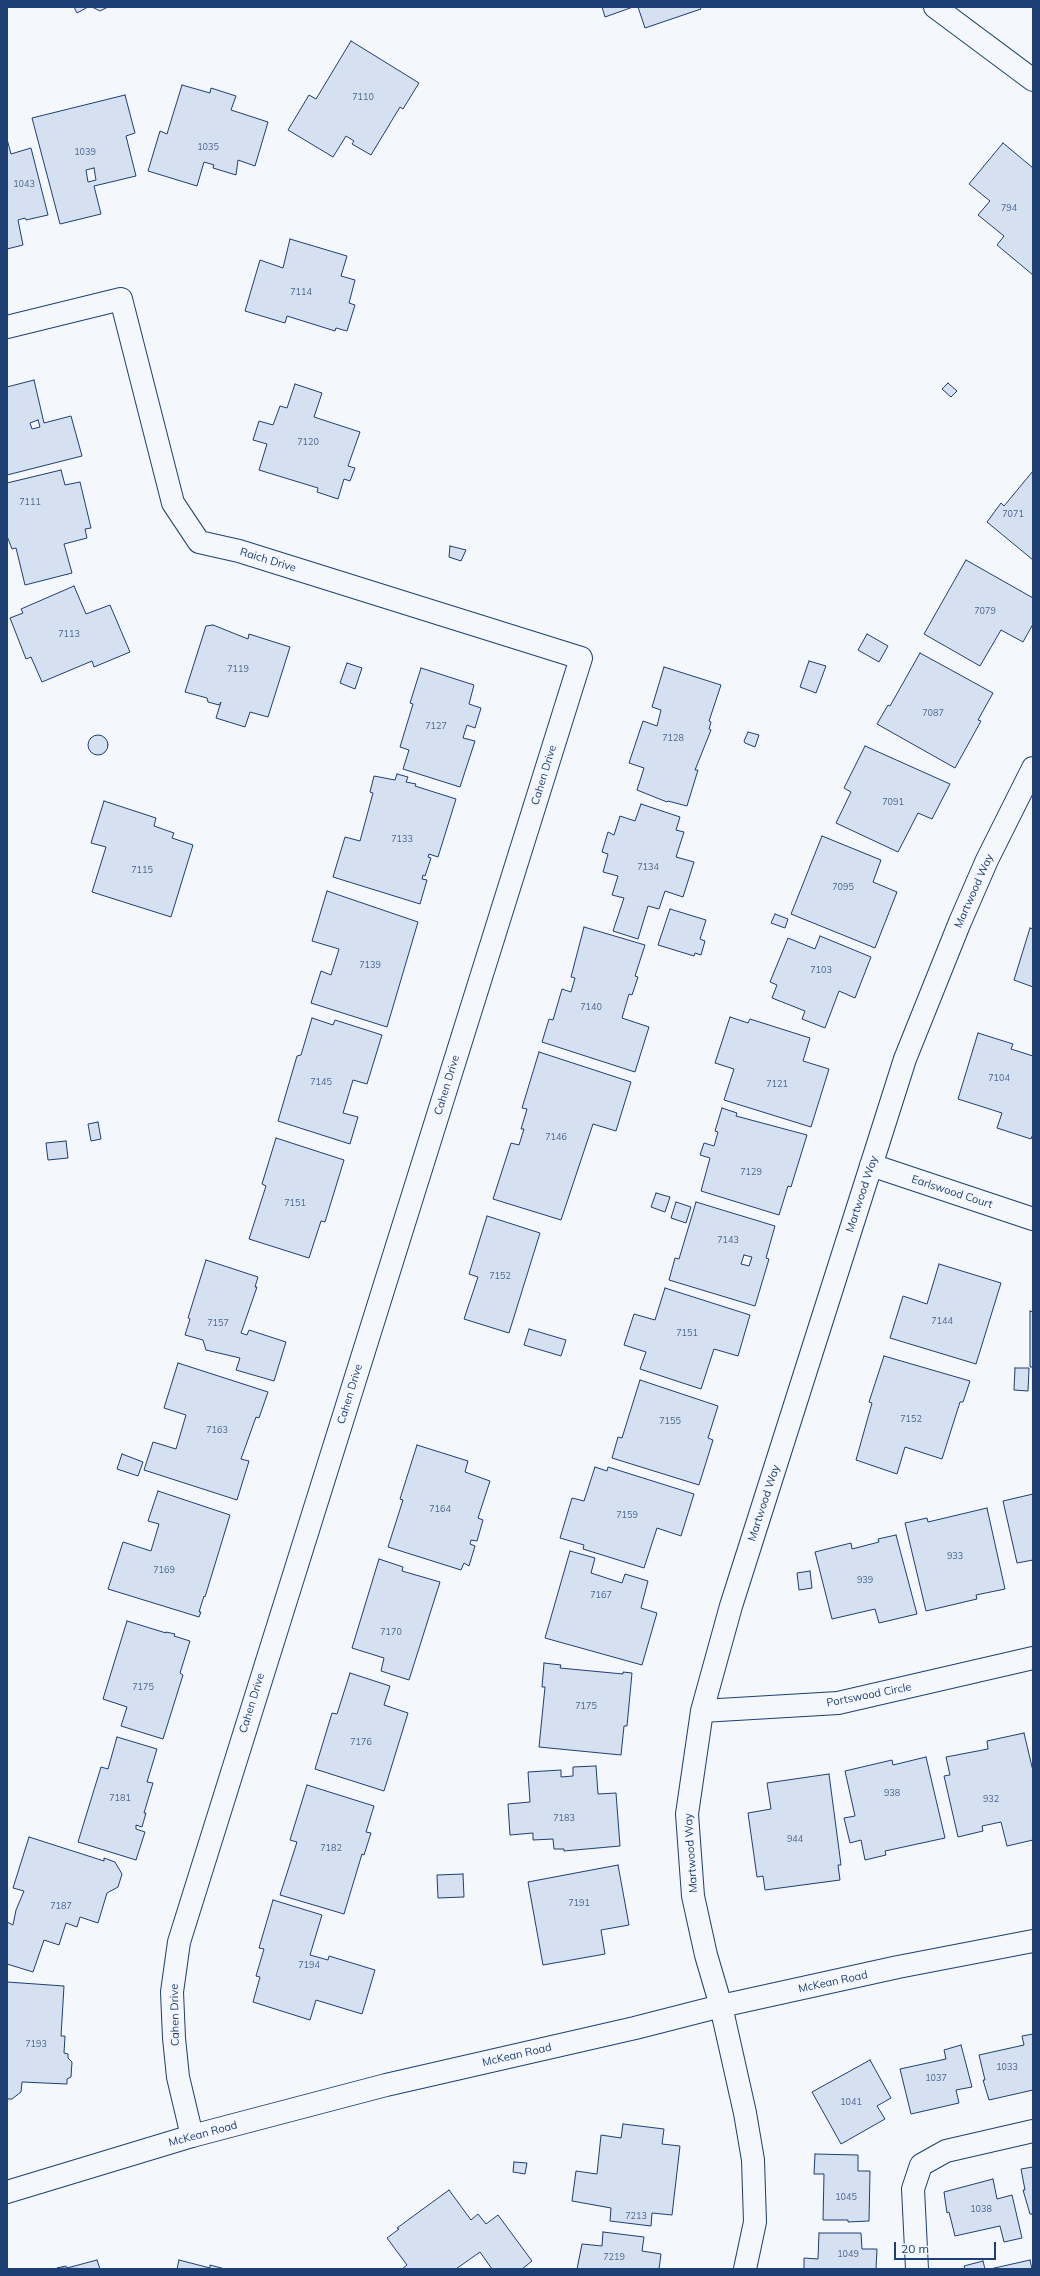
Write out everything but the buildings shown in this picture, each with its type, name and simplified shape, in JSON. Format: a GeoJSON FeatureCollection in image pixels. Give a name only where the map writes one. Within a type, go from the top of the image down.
{"type":"FeatureCollection","features":[{"type":"Feature","properties":{"kind":"street"},"geometry":{"type":"LineString","coordinates":[[935,7],[1033,80]]}},
{"type":"Feature","properties":{"kind":"street","name":"Raich Drive"},"geometry":{"type":"LineString","coordinates":[[7,327],[121,299],[173,503],[199,542],[239,551],[581,658]]}},
{"type":"Feature","properties":{"kind":"street","name":"Cahen Drive"},"geometry":{"type":"LineString","coordinates":[[192,2136],[178,2077],[174,2038],[172,1992],[179,1942],[581,658]]}},
{"type":"Feature","properties":{"kind":"street","name":"Martwood Way"},"geometry":{"type":"LineString","coordinates":[[745,2269],[755,2222],[753,2160],[745,2113],[721,2006],[706,1955],[693,1896],[687,1814],[702,1711],[732,1606],[905,1058],[960,922],[987,860],[1033,768]]}},
{"type":"Feature","properties":{"kind":"street","name":"Earlswood Court"},"geometry":{"type":"LineString","coordinates":[[871,1165],[1033,1219]]}},
{"type":"Feature","properties":{"kind":"street","name":"Portswood Circle"},"geometry":{"type":"LineString","coordinates":[[702,1711],[838,1703],[1033,1658]]}},
{"type":"Feature","properties":{"kind":"street","name":"McKean Road"},"geometry":{"type":"LineString","coordinates":[[7,2192],[192,2136],[386,2085],[635,2028],[721,2006],[898,1967],[1033,1940]]}},
{"type":"Feature","properties":{"kind":"street"},"geometry":{"type":"LineString","coordinates":[[917,2269],[913,2189],[921,2165],[946,2151],[1033,2131]]}}]}
